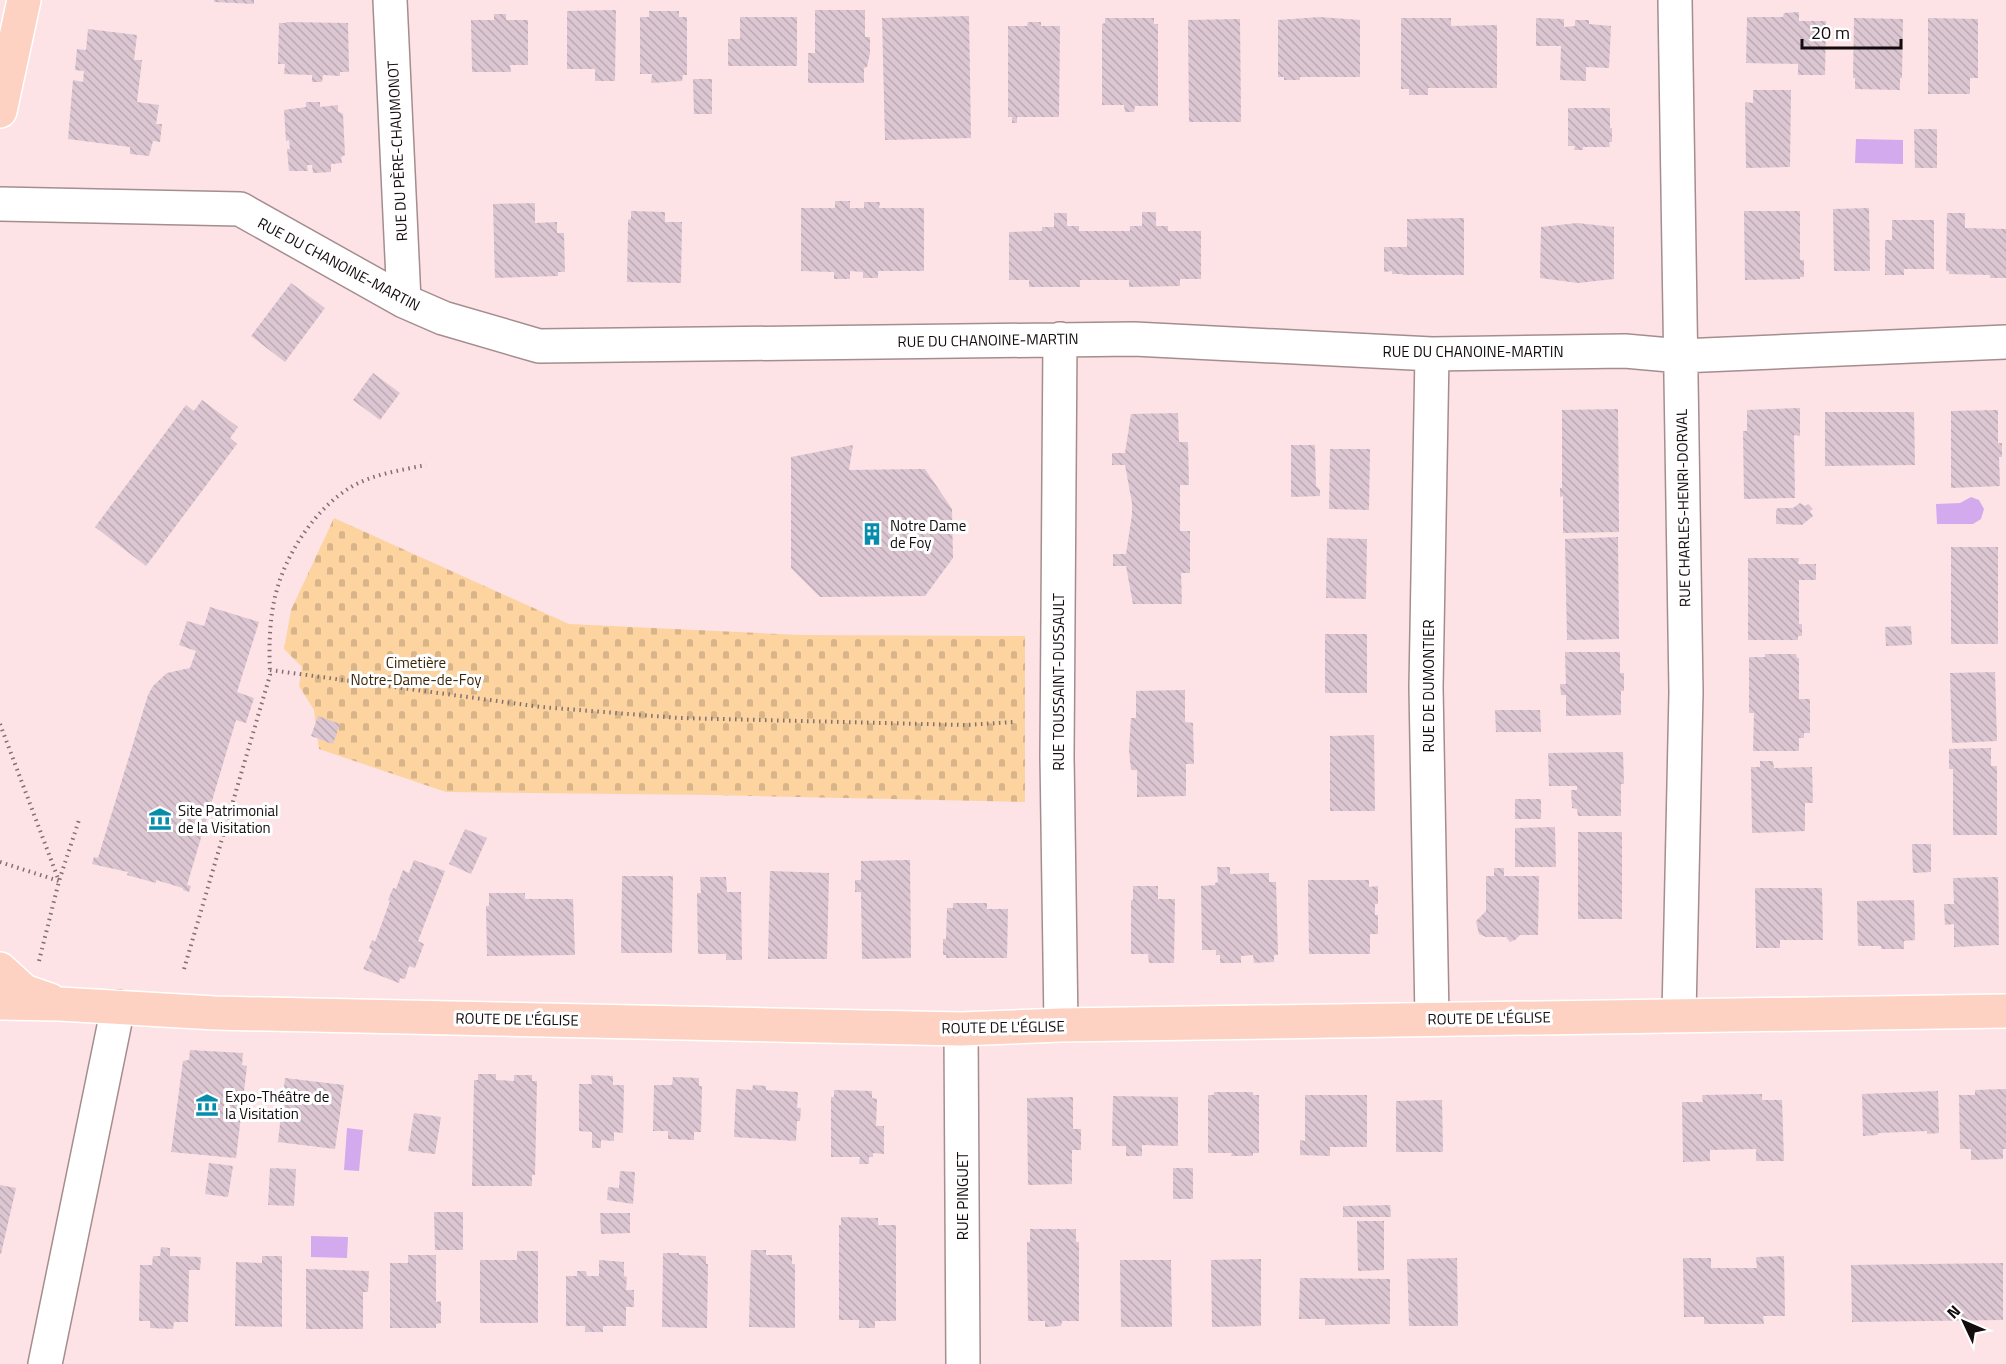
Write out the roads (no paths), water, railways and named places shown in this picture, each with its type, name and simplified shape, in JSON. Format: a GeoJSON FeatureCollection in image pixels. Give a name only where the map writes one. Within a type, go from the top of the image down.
{"type":"FeatureCollection","features":[{"type":"Feature","properties":{"kind":"main road"},"geometry":{"type":"LineString","coordinates":[[0,111],[24,0]]}},
{"type":"Feature","properties":{"kind":"main road"},"geometry":{"type":"LineString","coordinates":[[0,969],[24,991],[60,1004]]}},
{"type":"Feature","properties":{"kind":"main road","name":"ROUTE DE L'ÉGLISE"},"geometry":{"type":"LineString","coordinates":[[0,1003],[60,1004],[214,1013],[961,1029],[1060,1025],[2006,1011]]}},
{"type":"Feature","properties":{"kind":"main road"},"geometry":{"type":"LineString","coordinates":[[0,1016],[60,1004]]}},
{"type":"Feature","properties":{"kind":"street","name":"RUE DU PÈRE-CHAUMONOT"},"geometry":{"type":"LineString","coordinates":[[390,0],[404,302]]}},
{"type":"Feature","properties":{"kind":"street","name":"RUE CHARLES-HENRI-DORVAL"},"geometry":{"type":"LineString","coordinates":[[1675,0],[1686,692],[1679,1015]]}},
{"type":"Feature","properties":{"kind":"street","name":"RUE DU CHANOINE-MARTIN"},"geometry":{"type":"LineString","coordinates":[[0,204],[240,209],[404,302],[443,318],[539,346],[1134,339],[1432,354],[1625,351],[1681,356],[2006,342]]}},
{"type":"Feature","properties":{"kind":"street","name":"RUE TOUSSAINT-DUSSAULT"},"geometry":{"type":"LineString","coordinates":[[1060,339],[1057,756],[1060,1025]]}},
{"type":"Feature","properties":{"kind":"street","name":"RUE DE DUMONTIER"},"geometry":{"type":"LineString","coordinates":[[1432,354],[1426,687],[1432,1019]]}},
{"type":"Feature","properties":{"kind":"street"},"geometry":{"type":"LineString","coordinates":[[45,1364],[118,1007]]}},
{"type":"Feature","properties":{"kind":"street","name":"RUE PINGUET"},"geometry":{"type":"LineString","coordinates":[[961,1029],[963,1364]]}},
{"type":"Feature","properties":{"kind":"place","name":"Notre Dame de Foy"},"geometry":{"type":"Point","coordinates":[872,534]}},
{"type":"Feature","properties":{"kind":"place","name":"Site Patrimonial de la Visitation"},"geometry":{"type":"Point","coordinates":[160,819]}},
{"type":"Feature","properties":{"kind":"place","name":"Expo-Théâtre de la Visitation"},"geometry":{"type":"Point","coordinates":[207,1105]}},
{"type":"Feature","properties":{"kind":"park label","name":"Cimetière Notre-Dame-de-Foy"},"geometry":{"type":"Point","coordinates":[416,670]}}]}
